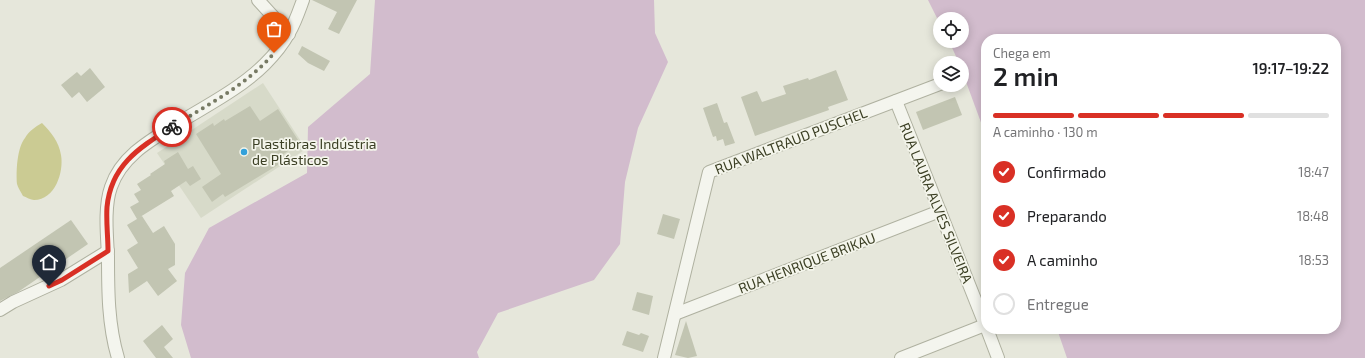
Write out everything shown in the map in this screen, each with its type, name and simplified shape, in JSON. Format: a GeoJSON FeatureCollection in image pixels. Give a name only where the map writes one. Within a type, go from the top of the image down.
{"type":"FeatureCollection","features":[{"type":"Feature","properties":{"kind":"street"},"geometry":{"type":"LineString","coordinates":[[258,0],[289,34]]}},
{"type":"Feature","properties":{"kind":"street"},"geometry":{"type":"LineString","coordinates":[[118,358],[114,345],[110,315],[107,208],[110,188],[115,177],[127,160],[154,139],[234,88],[264,64],[289,34],[303,0]]}},
{"type":"Feature","properties":{"kind":"street","name":"RUA WALTRAUD PUSCHEL"},"geometry":{"type":"LineString","coordinates":[[664,358],[709,172],[933,87]]}},
{"type":"Feature","properties":{"kind":"street","name":"RUA LAURA ALVES SILVEIRA"},"geometry":{"type":"LineString","coordinates":[[896,101],[981,314]]}},
{"type":"Feature","properties":{"kind":"street","name":"RUA HENRIQUE BRIKAU"},"geometry":{"type":"LineString","coordinates":[[675,314],[940,211]]}},
{"type":"Feature","properties":{"kind":"street"},"geometry":{"type":"LineString","coordinates":[[0,310],[12,302],[62,280],[108,251]]}},
{"type":"Feature","properties":{"kind":"street"},"geometry":{"type":"LineString","coordinates":[[900,358],[981,329]]}},
{"type":"Feature","properties":{"kind":"street","name":"RUA LAURA ALVES SILVEIRA"},"geometry":{"type":"LineString","coordinates":[[989,334],[998,358]]}},
{"type":"Feature","properties":{"kind":"shaded area"},"geometry":{"type":"Polygon","coordinates":[[[375,0],[654,0],[655,33],[668,62],[638,128],[625,182],[620,244],[594,280],[498,313],[477,352],[479,358],[191,358],[181,325],[185,273],[209,228],[307,173],[308,127],[370,74],[375,0]]]}},
{"type":"Feature","properties":{"kind":"shaded area"},"geometry":{"type":"Polygon","coordinates":[[[928,0],[1365,0],[1365,358],[1067,358],[1059,334],[1341,334],[1341,34],[981,34],[981,122],[969,90],[969,56],[956,56],[952,48],[969,48],[969,12],[934,12],[928,0]]]}},
{"type":"Feature","properties":{"kind":"shaded area","name":"Plastibras Indústria de Plásticos"},"geometry":{"type":"Polygon","coordinates":[[[263,83],[306,149],[201,218],[157,153],[263,83]]]}},
{"type":"Feature","properties":{"kind":"shaded area"},"geometry":{"type":"Polygon","coordinates":[[[42,123],[56,142],[62,162],[59,177],[53,190],[41,199],[33,200],[23,196],[17,186],[18,160],[22,142],[32,129],[42,123]]]}},
{"type":"Feature","properties":{"kind":"building"},"geometry":{"type":"Polygon","coordinates":[[[312,0],[357,0],[339,34],[328,29],[337,12],[312,0]]]}},
{"type":"Feature","properties":{"kind":"building"},"geometry":{"type":"Polygon","coordinates":[[[302,46],[330,61],[324,71],[308,63],[298,54],[302,46]]]}},
{"type":"Feature","properties":{"kind":"building"},"geometry":{"type":"Polygon","coordinates":[[[90,68],[105,87],[87,102],[79,92],[72,98],[61,85],[77,72],[81,76],[90,68]]]}},
{"type":"Feature","properties":{"kind":"building"},"geometry":{"type":"Polygon","coordinates":[[[836,70],[848,100],[828,107],[829,110],[755,136],[741,97],[757,91],[762,102],[786,94],[783,86],[808,78],[809,80],[836,70]]]}},
{"type":"Feature","properties":{"kind":"building"},"geometry":{"type":"Polygon","coordinates":[[[955,97],[962,115],[923,130],[916,112],[955,97]]]}},
{"type":"Feature","properties":{"kind":"building"},"geometry":{"type":"Polygon","coordinates":[[[717,103],[724,123],[727,122],[735,143],[725,146],[723,139],[717,141],[716,136],[713,137],[703,108],[717,103]]]}},
{"type":"Feature","properties":{"kind":"building","name":"Plastibras Indústria de Plásticos"},"geometry":{"type":"Polygon","coordinates":[[[250,106],[260,121],[278,109],[300,143],[282,155],[286,160],[225,197],[223,194],[212,202],[202,187],[221,174],[196,134],[213,123],[214,126],[224,119],[225,121],[250,106]]]}},
{"type":"Feature","properties":{"kind":"building"},"geometry":{"type":"Polygon","coordinates":[[[178,152],[188,169],[193,166],[201,179],[190,186],[186,181],[171,191],[174,196],[140,217],[142,216],[153,233],[164,226],[175,244],[175,265],[168,269],[177,281],[158,296],[147,281],[129,293],[128,274],[138,268],[127,250],[138,243],[127,225],[137,219],[130,207],[139,202],[134,194],[141,190],[137,184],[165,164],[164,161],[178,152]]]}},
{"type":"Feature","properties":{"kind":"building"},"geometry":{"type":"Polygon","coordinates":[[[663,214],[680,219],[674,239],[657,234],[663,214]]]}},
{"type":"Feature","properties":{"kind":"building"},"geometry":{"type":"Polygon","coordinates":[[[71,220],[88,244],[18,292],[0,301],[0,268],[71,220]]]}},
{"type":"Feature","properties":{"kind":"building"},"geometry":{"type":"Polygon","coordinates":[[[637,292],[653,296],[649,315],[632,310],[637,292]]]}},
{"type":"Feature","properties":{"kind":"building"},"geometry":{"type":"Polygon","coordinates":[[[686,321],[697,356],[688,358],[675,355],[686,321]]]}},
{"type":"Feature","properties":{"kind":"building"},"geometry":{"type":"Polygon","coordinates":[[[162,325],[173,339],[164,347],[173,358],[156,358],[143,341],[162,325]]]}},
{"type":"Feature","properties":{"kind":"building"},"geometry":{"type":"Polygon","coordinates":[[[627,331],[639,335],[641,333],[649,336],[643,352],[622,345],[627,331]]]}},
{"type":"Feature","properties":{"kind":"way so far"},"geometry":{"type":"LineString","coordinates":[[172,127],[252,75],[274,53]]}},
{"type":"Feature","properties":{"kind":"place","name":"Plastibras Indústria de Plásticos"},"geometry":{"type":"Point","coordinates":[244,152]}},
{"type":"Feature","properties":{"kind":"route"},"geometry":{"type":"LineString","coordinates":[[49,286],[62,280],[108,251],[107,208],[110,188],[115,177],[120,168],[134,153],[172,127]]}}]}
